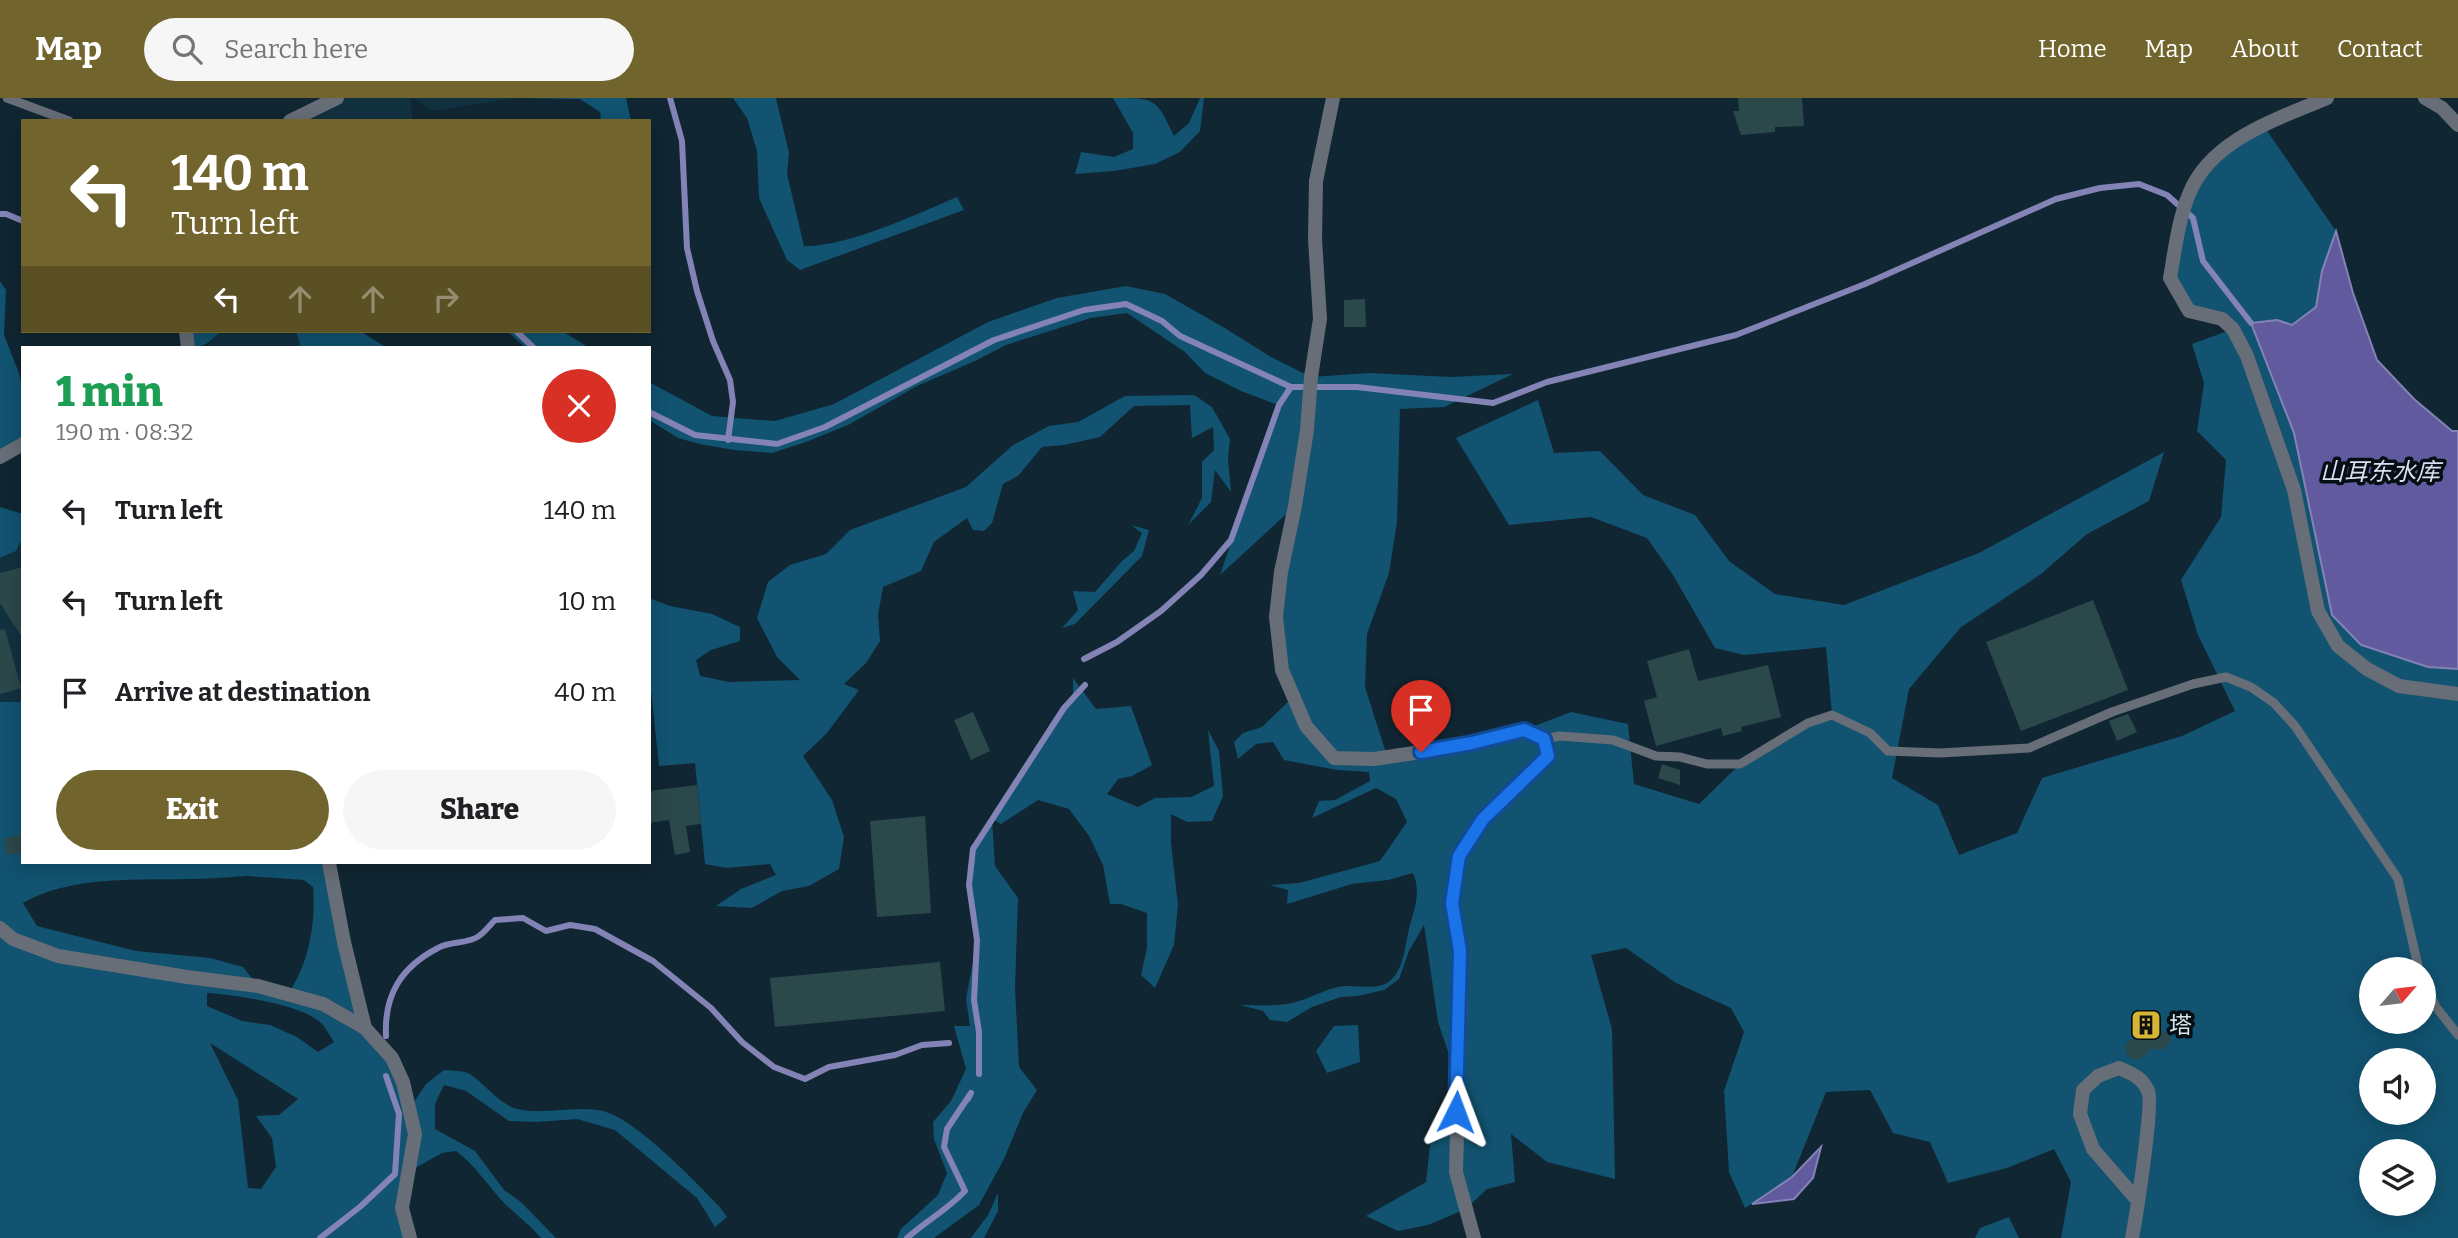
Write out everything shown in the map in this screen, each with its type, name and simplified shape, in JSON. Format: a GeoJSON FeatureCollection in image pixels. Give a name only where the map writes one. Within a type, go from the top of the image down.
{"type":"FeatureCollection","features":[{"type":"Feature","properties":{"kind":"street"},"geometry":{"type":"LineString","coordinates":[[294,119],[337,98]]}},
{"type":"Feature","properties":{"kind":"street"},"geometry":{"type":"LineString","coordinates":[[1333,98],[1316,181],[1315,239],[1320,319],[1307,430],[1281,572],[1276,617],[1282,670],[1306,726],[1334,758],[1374,759],[1472,743],[1524,730],[1544,739],[1548,756],[1483,819],[1459,856],[1452,897],[1460,951],[1461,987],[1456,1172],[1474,1238]]}},
{"type":"Feature","properties":{"kind":"street"},"geometry":{"type":"LineString","coordinates":[[2328,98],[2263,125],[2214,155],[2190,192],[2180,222],[2170,278],[2189,311],[2222,319],[2233,328],[2246,356],[2294,490],[2318,611],[2338,646],[2367,670],[2399,686],[2458,694]]}},
{"type":"Feature","properties":{"kind":"street"},"geometry":{"type":"LineString","coordinates":[[2425,98],[2442,108],[2458,125]]}},
{"type":"Feature","properties":{"kind":"street"},"geometry":{"type":"LineString","coordinates":[[0,457],[21,445]]}},
{"type":"Feature","properties":{"kind":"street"},"geometry":{"type":"LineString","coordinates":[[329,864],[344,942],[365,1028]]}},
{"type":"Feature","properties":{"kind":"street"},"geometry":{"type":"LineString","coordinates":[[0,928],[13,939],[58,956],[258,986],[323,1004],[365,1028],[392,1058],[403,1082],[415,1134],[402,1208],[410,1238]]}},
{"type":"Feature","properties":{"kind":"street"},"geometry":{"type":"LineString","coordinates":[[2132,1238],[2138,1201],[2150,1093],[2140,1078],[2119,1068],[2098,1076],[2083,1090],[2080,1114],[2093,1149],[2138,1201]]}},
{"type":"Feature","properties":{"kind":"lane"},"geometry":{"type":"LineString","coordinates":[[7,98],[64,119]]}},
{"type":"Feature","properties":{"kind":"lane"},"geometry":{"type":"LineString","coordinates":[[1544,739],[1560,736],[1613,740],[1656,756],[1680,757],[1707,764],[1740,764],[1808,723],[1832,715],[1870,733],[1888,751],[1940,753],[2029,748],[2155,696],[2226,677],[2251,687],[2274,702],[2295,726],[2398,879],[2416,957]]}},
{"type":"Feature","properties":{"kind":"lane"},"geometry":{"type":"LineString","coordinates":[[2436,1007],[2458,1035]]}},
{"type":"Feature","properties":{"kind":"shaded area"},"geometry":{"type":"Polygon","coordinates":[[[337,98],[411,98],[412,119],[294,119],[337,98]]]}},
{"type":"Feature","properties":{"kind":"shaded area"},"geometry":{"type":"Polygon","coordinates":[[[412,98],[516,98],[434,111],[412,98]]]}},
{"type":"Feature","properties":{"kind":"shaded area"},"geometry":{"type":"Polygon","coordinates":[[[516,98],[626,98],[631,119],[601,119],[600,112],[580,99],[516,98]]]}},
{"type":"Feature","properties":{"kind":"shaded area"},"geometry":{"type":"Polygon","coordinates":[[[733,98],[776,98],[789,153],[787,174],[804,246],[821,245],[861,235],[957,197],[964,210],[800,270],[787,260],[759,198],[757,151],[747,118],[733,98]]]}},
{"type":"Feature","properties":{"kind":"shaded area"},"geometry":{"type":"Polygon","coordinates":[[[1113,98],[1146,100],[1153,103],[1163,114],[1174,136],[1189,123],[1200,98],[1204,98],[1200,131],[1180,152],[1155,164],[1075,174],[1081,152],[1114,157],[1133,149],[1133,133],[1113,98]]]}},
{"type":"Feature","properties":{"kind":"shaded area"},"geometry":{"type":"Polygon","coordinates":[[[2263,125],[2336,231],[2322,271],[2316,307],[2292,325],[2277,320],[2264,359],[2294,433],[2332,615],[2428,667],[2458,669],[2458,1238],[2061,1238],[2071,1182],[2054,1149],[2007,1168],[1948,1183],[1930,1142],[1893,1133],[1870,1090],[1826,1092],[1792,1177],[1745,1208],[1729,1172],[1724,1091],[1744,1032],[1731,1008],[1676,983],[1626,948],[1591,955],[1612,1029],[1615,1179],[1547,1162],[1511,1134],[1515,1182],[1487,1189],[1466,1209],[1428,1225],[1398,1231],[1366,1216],[1426,1182],[1430,1145],[1458,1081],[1438,1022],[1424,925],[1409,951],[1399,979],[1384,990],[1341,997],[1312,1007],[1287,1022],[1270,1020],[1263,1011],[1240,1005],[1285,1004],[1339,987],[1375,986],[1391,980],[1402,961],[1417,893],[1413,873],[1388,880],[1352,884],[1287,904],[1288,890],[1270,885],[1299,883],[1380,861],[1407,822],[1396,799],[1376,788],[1312,818],[1319,801],[1335,800],[1370,781],[1369,772],[1337,770],[1284,760],[1273,742],[1256,744],[1238,759],[1234,742],[1243,733],[1262,727],[1293,697],[1276,617],[1294,507],[1220,575],[1278,405],[1205,373],[1185,352],[1127,313],[1091,318],[1006,345],[917,386],[848,425],[772,453],[700,444],[678,438],[651,421],[651,383],[712,416],[775,421],[834,404],[988,322],[1057,298],[1126,286],[1165,294],[1271,357],[1311,377],[1369,373],[1451,377],[1513,374],[1444,407],[1400,409],[1397,522],[1389,573],[1367,634],[1365,687],[1387,756],[1524,730],[1571,712],[1628,724],[1634,784],[1699,804],[1740,764],[1832,715],[1826,647],[1744,655],[1715,648],[1673,575],[1647,538],[1591,517],[1509,525],[1456,438],[1538,400],[1554,453],[1600,451],[1643,495],[1695,515],[1729,561],[1775,594],[1844,605],[1979,553],[2164,452],[2149,501],[2087,534],[2041,574],[1961,627],[1909,689],[1892,778],[1938,805],[1959,855],[2017,833],[2042,778],[2182,736],[2235,711],[2198,635],[2181,580],[2221,517],[2226,460],[2197,431],[2204,383],[2192,344],[2233,329],[2189,311],[2170,278],[2180,223],[2214,155],[2263,125]]]}},
{"type":"Feature","properties":{"kind":"shaded area"},"geometry":{"type":"Polygon","coordinates":[[[0,281],[6,290],[4,335],[21,384],[21,445],[0,457],[0,281]]]}},
{"type":"Feature","properties":{"kind":"shaded area"},"geometry":{"type":"Polygon","coordinates":[[[186,333],[219,333],[206,344],[188,346],[186,333]]]}},
{"type":"Feature","properties":{"kind":"shaded area"},"geometry":{"type":"Polygon","coordinates":[[[219,333],[297,333],[300,346],[206,346],[219,333]]]}},
{"type":"Feature","properties":{"kind":"shaded area"},"geometry":{"type":"Polygon","coordinates":[[[297,333],[363,333],[384,346],[300,346],[297,333]]]}},
{"type":"Feature","properties":{"kind":"shaded area"},"geometry":{"type":"Polygon","coordinates":[[[509,333],[565,333],[587,346],[524,346],[509,333]]]}},
{"type":"Feature","properties":{"kind":"shaded area"},"geometry":{"type":"Polygon","coordinates":[[[1194,395],[1212,407],[1230,439],[1228,459],[1231,492],[1215,470],[1211,502],[1188,525],[1202,498],[1202,462],[1214,450],[1213,427],[1192,438],[1190,405],[1134,406],[1100,437],[1042,447],[1018,476],[1003,484],[992,523],[984,531],[973,530],[967,518],[934,542],[921,571],[883,587],[878,615],[880,641],[866,663],[844,684],[859,690],[827,733],[803,756],[832,800],[844,837],[839,869],[809,886],[782,891],[752,908],[716,906],[741,889],[776,875],[770,864],[727,868],[705,864],[695,763],[659,766],[651,691],[651,599],[670,606],[712,614],[740,627],[740,641],[711,650],[696,660],[700,676],[729,682],[800,680],[777,657],[757,618],[768,582],[790,565],[826,554],[850,530],[966,487],[1013,445],[1049,426],[1078,422],[1125,396],[1194,395]]]}},
{"type":"Feature","properties":{"kind":"shaded area"},"geometry":{"type":"Polygon","coordinates":[[[0,507],[21,513],[21,541],[16,551],[0,558],[0,507]]]}},
{"type":"Feature","properties":{"kind":"shaded area"},"geometry":{"type":"Polygon","coordinates":[[[1131,525],[1149,530],[1142,556],[1075,624],[1062,628],[1078,610],[1073,591],[1095,592],[1134,551],[1142,533],[1131,525]]]}},
{"type":"Feature","properties":{"kind":"shaded area"},"geometry":{"type":"Polygon","coordinates":[[[21,541],[21,702],[0,702],[0,558],[16,551],[21,541]]]}},
{"type":"Feature","properties":{"kind":"shaded area"},"geometry":{"type":"Polygon","coordinates":[[[1073,678],[1096,709],[1131,706],[1152,765],[1132,776],[1118,779],[1107,794],[1138,807],[1155,798],[1191,797],[1214,786],[1208,730],[1219,751],[1223,796],[1212,821],[1187,822],[1171,814],[1171,843],[1178,905],[1174,945],[1155,988],[1141,975],[1147,948],[1147,913],[1121,904],[1110,904],[1103,865],[1089,836],[1069,809],[1038,800],[1001,824],[992,819],[1073,698],[1073,678]]]}},
{"type":"Feature","properties":{"kind":"shaded area"},"geometry":{"type":"Polygon","coordinates":[[[0,702],[21,702],[21,864],[329,864],[365,1028],[392,1058],[410,1108],[426,1084],[444,1070],[470,1074],[498,1098],[517,1109],[588,1109],[612,1114],[662,1150],[727,1217],[715,1227],[697,1198],[615,1130],[577,1119],[509,1121],[466,1091],[444,1085],[435,1104],[435,1129],[475,1151],[504,1190],[521,1202],[556,1238],[541,1238],[456,1151],[442,1153],[408,1172],[402,1208],[410,1238],[0,1238],[0,702]],[[247,876],[103,881],[61,888],[23,903],[37,926],[136,951],[210,958],[243,967],[258,986],[288,994],[306,956],[312,929],[313,887],[304,880],[247,876]],[[207,993],[207,1006],[242,1021],[270,1025],[297,1037],[318,1052],[334,1042],[321,1023],[312,1016],[250,998],[207,993]],[[210,1043],[238,1100],[248,1188],[261,1189],[276,1167],[272,1138],[256,1116],[279,1115],[298,1099],[210,1043]]]}},
{"type":"Feature","properties":{"kind":"shaded area"},"geometry":{"type":"Polygon","coordinates":[[[992,819],[995,866],[1018,898],[1015,988],[1019,1067],[1037,1090],[1023,1113],[1004,1159],[979,1205],[934,1238],[897,1238],[901,1229],[938,1195],[947,1173],[934,1139],[933,1122],[951,1101],[966,1069],[954,1026],[970,1026],[966,999],[977,940],[969,885],[973,849],[992,819]]]}},
{"type":"Feature","properties":{"kind":"shaded area"},"geometry":{"type":"Polygon","coordinates":[[[1358,1025],[1360,1062],[1327,1073],[1316,1051],[1334,1026],[1358,1025]]]}},
{"type":"Feature","properties":{"kind":"shaded area"},"geometry":{"type":"Polygon","coordinates":[[[998,1193],[998,1211],[984,1238],[971,1238],[988,1215],[998,1193]]]}},
{"type":"Feature","properties":{"kind":"shaded area"},"geometry":{"type":"Polygon","coordinates":[[[2009,1217],[2019,1238],[1975,1238],[1980,1228],[2009,1217]]]}},
{"type":"Feature","properties":{"kind":"water","name":"山耳东水库"},"geometry":{"type":"Polygon","coordinates":[[[2336,231],[2353,293],[2377,360],[2414,399],[2452,431],[2458,431],[2458,669],[2428,667],[2361,645],[2332,615],[2294,433],[2251,323],[2277,320],[2292,325],[2316,307],[2322,271],[2336,231]]]}},
{"type":"Feature","properties":{"kind":"water"},"geometry":{"type":"Polygon","coordinates":[[[1821,1147],[1813,1178],[1794,1199],[1752,1204],[1792,1177],[1821,1147]]]}},
{"type":"Feature","properties":{"kind":"building"},"geometry":{"type":"Polygon","coordinates":[[[1738,98],[1802,98],[1804,126],[1775,127],[1775,132],[1741,135],[1733,111],[1739,111],[1738,98]]]}},
{"type":"Feature","properties":{"kind":"building"},"geometry":{"type":"Polygon","coordinates":[[[1365,299],[1366,327],[1344,327],[1344,300],[1365,299]]]}},
{"type":"Feature","properties":{"kind":"building"},"geometry":{"type":"Polygon","coordinates":[[[21,568],[21,636],[0,603],[0,573],[21,568]]]}},
{"type":"Feature","properties":{"kind":"building"},"geometry":{"type":"Polygon","coordinates":[[[2093,600],[2128,690],[2021,731],[1986,642],[2093,600]]]}},
{"type":"Feature","properties":{"kind":"building"},"geometry":{"type":"Polygon","coordinates":[[[5,629],[21,688],[0,694],[0,630],[5,629]]]}},
{"type":"Feature","properties":{"kind":"building"},"geometry":{"type":"Polygon","coordinates":[[[1689,649],[1698,681],[1768,665],[1781,717],[1741,727],[1742,731],[1723,736],[1721,728],[1656,746],[1644,701],[1657,697],[1647,661],[1689,649]]]}},
{"type":"Feature","properties":{"kind":"building"},"geometry":{"type":"Polygon","coordinates":[[[973,712],[990,751],[971,760],[954,720],[973,712]]]}},
{"type":"Feature","properties":{"kind":"building"},"geometry":{"type":"Polygon","coordinates":[[[2128,714],[2137,732],[2117,741],[2109,721],[2128,714]]]}},
{"type":"Feature","properties":{"kind":"building"},"geometry":{"type":"Polygon","coordinates":[[[1662,764],[1680,770],[1680,785],[1658,778],[1662,764]]]}},
{"type":"Feature","properties":{"kind":"building"},"geometry":{"type":"Polygon","coordinates":[[[697,785],[701,824],[686,826],[690,852],[675,855],[669,820],[651,823],[651,791],[697,785]]]}},
{"type":"Feature","properties":{"kind":"building"},"geometry":{"type":"Polygon","coordinates":[[[925,816],[931,913],[877,917],[870,821],[925,816]]]}},
{"type":"Feature","properties":{"kind":"building"},"geometry":{"type":"Polygon","coordinates":[[[21,835],[21,853],[7,855],[4,838],[21,835]]]}},
{"type":"Feature","properties":{"kind":"building"},"geometry":{"type":"Polygon","coordinates":[[[940,962],[945,1011],[775,1027],[770,978],[940,962]]]}},
{"type":"Feature","properties":{"kind":"building"},"geometry":{"type":"Polygon","coordinates":[[[2143,1015],[2153,1018],[2158,1028],[2169,1035],[2171,1041],[2165,1049],[2151,1049],[2136,1060],[2127,1055],[2125,1048],[2128,1042],[2138,1036],[2135,1023],[2143,1015]]]}},
{"type":"Feature","properties":{"kind":"waterway"},"geometry":{"type":"LineString","coordinates":[[670,98],[682,141],[687,248],[713,341],[730,380],[733,402],[728,440]]}},
{"type":"Feature","properties":{"kind":"waterway"},"geometry":{"type":"LineString","coordinates":[[651,413],[695,435],[777,444],[825,427],[994,340],[1084,310],[1126,304],[1162,321],[1180,336],[1291,387],[1357,387],[1493,403],[1547,382],[1736,335],[1865,284],[2056,199],[2100,188],[2139,184],[2167,195],[2193,218],[2203,261],[2251,323]]}},
{"type":"Feature","properties":{"kind":"waterway"},"geometry":{"type":"LineString","coordinates":[[0,214],[21,220]]}},
{"type":"Feature","properties":{"kind":"waterway"},"geometry":{"type":"LineString","coordinates":[[518,333],[532,346]]}},
{"type":"Feature","properties":{"kind":"waterway"},"geometry":{"type":"LineString","coordinates":[[1084,659],[1117,642],[1161,611],[1201,575],[1231,540],[1279,405],[1291,387]]}},
{"type":"Feature","properties":{"kind":"waterway"},"geometry":{"type":"LineString","coordinates":[[979,1074],[979,1032],[974,1000],[977,940],[969,885],[973,849],[1064,708],[1085,685]]}},
{"type":"Feature","properties":{"kind":"waterway"},"geometry":{"type":"LineString","coordinates":[[386,1036],[386,1021],[392,995],[397,984],[414,964],[443,946],[475,939],[495,920],[523,918],[546,931],[570,925],[595,929],[653,961],[711,1008],[742,1042],[774,1067],[805,1079],[829,1067],[895,1055],[922,1045],[949,1043]]}},
{"type":"Feature","properties":{"kind":"waterway"},"geometry":{"type":"LineString","coordinates":[[320,1238],[361,1206],[395,1174],[399,1114],[386,1076]]}},
{"type":"Feature","properties":{"kind":"waterway"},"geometry":{"type":"LineString","coordinates":[[907,1238],[965,1191],[944,1147],[947,1129],[971,1093],[968,1099]]}},
{"type":"Feature","properties":{"kind":"place","name":"塔"},"geometry":{"type":"Point","coordinates":[2146,1025]}},
{"type":"Feature","properties":{"kind":"route"},"geometry":{"type":"LineString","coordinates":[[1421,752],[1524,730],[1544,739],[1548,756],[1483,819],[1459,856],[1452,903],[1460,951],[1456,1112]]}}]}
